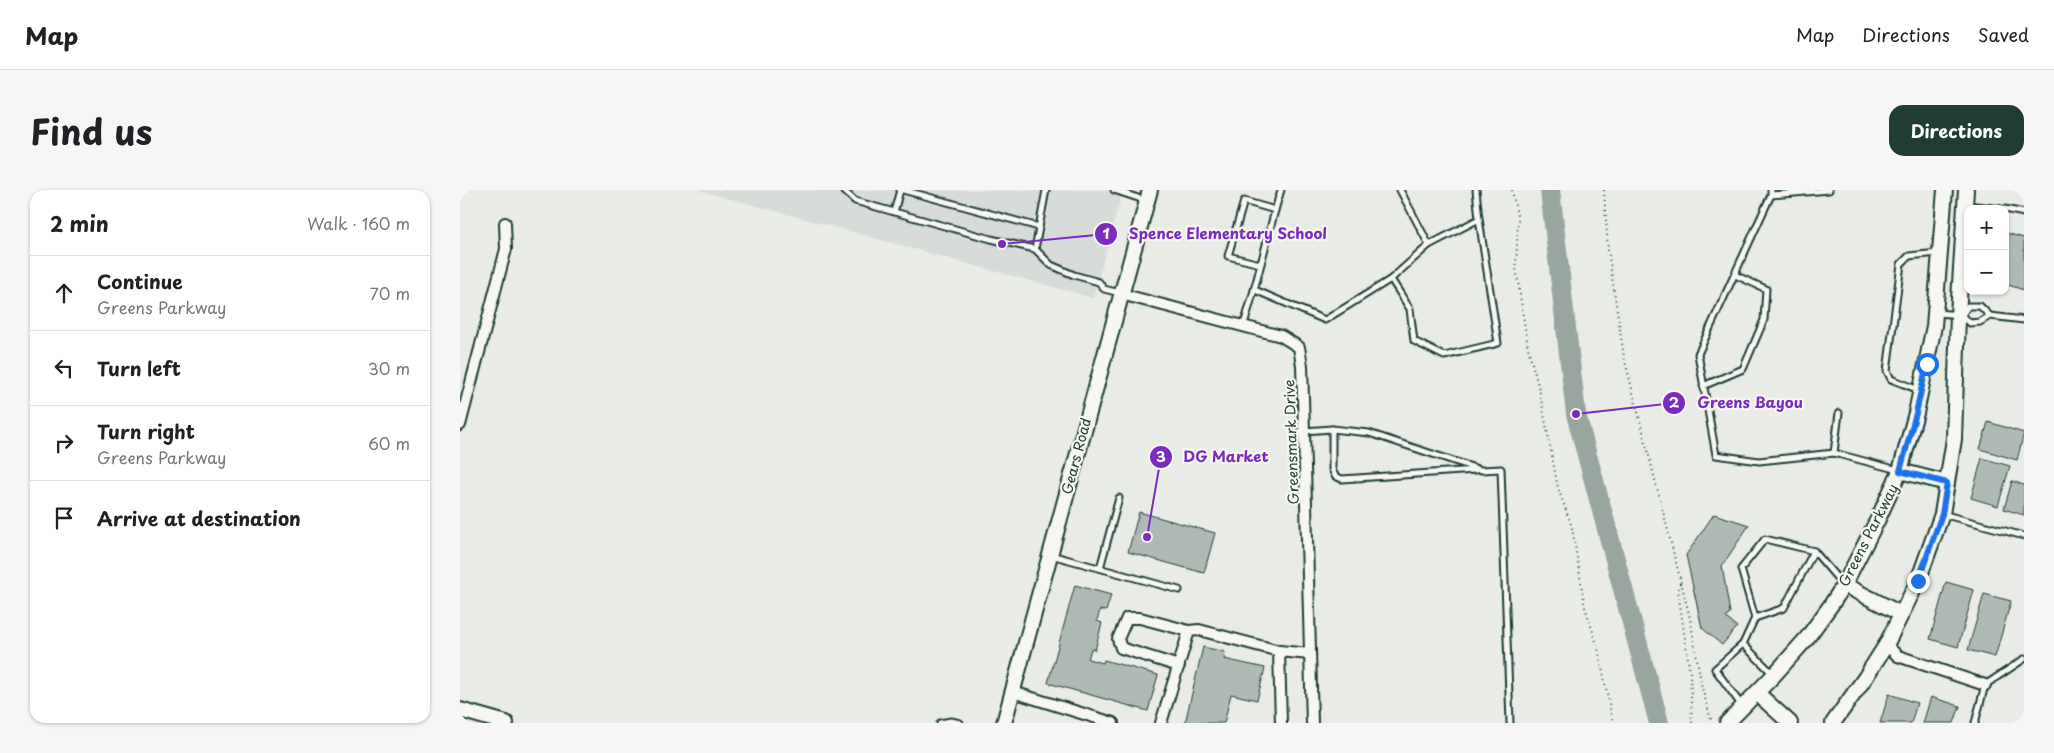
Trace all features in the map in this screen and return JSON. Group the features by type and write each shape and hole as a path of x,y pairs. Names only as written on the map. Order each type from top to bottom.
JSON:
{"street":[{"name":"Greens Parkway","path":"1726,723 1743,708 1806,638 1844,585 1900,471 1921,390 1934,326 1945,190"},
{"path":"1965,205 1966,190"},
{"name":"Gears Road","path":"1004,723 1148,195"},
{"path":"460,425 506,249 505,223"},
{"path":"1832,723 1865,678 1886,644 1918,581 1942,514 1954,438 1964,227"},
{"name":"Greensmark Drive","path":"1121,294 1281,336 1299,347 1302,366 1312,723"},
{"path":"1900,471 1947,483"},
{"path":"1844,585 1901,614"},
{"path":"1179,666 1121,648 1118,639 1127,618 1140,618 1189,631 1199,630 1279,651 1310,654"},
{"path":"1161,723 1189,631"},
{"path":"1886,644 1898,656 1985,685"},
{"path":"1279,651 1281,723"},
{"path":"1013,692 1113,723"},
{"path":"1757,693 1790,723"},
{"path":"460,710 506,723"}],"lane":[{"path":"842,190 855,201 991,239 1035,249 1051,266 1099,282 1104,289 1121,294"},
{"path":"894,212 901,190 1039,228"},
{"path":"1035,249 1046,190"},
{"path":"1114,190 1148,195"},
{"path":"1243,327 1255,290 1260,264 1281,190"},
{"path":"1400,190 1429,245"},
{"path":"1391,279 1410,309 1414,341 1444,356 1498,343 1476,190"},
{"path":"1829,190 1771,193 1698,354 1716,455 1759,461 1834,453 1900,471"},
{"path":"1260,264 1228,256 1244,201 1275,210"},
{"path":"2009,210 2024,214"},
{"path":"1255,290 1325,320 1391,279 1429,245 1479,219"},
{"path":"1921,390 1891,379 1887,371 1901,264 1910,256 1941,253"},
{"path":"1703,386 1743,369 1764,320 1766,289 1735,275"},
{"path":"1960,315 1968,306 1980,306 1990,316"},
{"path":"1935,313 1960,315 1970,323 1980,322 1990,316 2024,320"},
{"path":"1834,453 1839,413"},
{"path":"1304,432 1332,429 1369,433 1481,470"},
{"path":"1332,429 1332,468 1335,476 1342,478 1501,470 1510,723"},
{"path":"1100,568 1118,498"},
{"path":"1942,514 2024,536"},
{"path":"1743,708 1715,669 1743,644 1755,618 1741,569 1765,538 1814,552 1844,585"},
{"path":"1755,618 1784,608 1814,552"},
{"path":"1050,554 1178,590"},
{"path":"1743,644 1774,675"},
{"path":"1975,723 1985,685 2024,659"},
{"path":"940,723 951,721 960,723"}],"path":[{"path":"1512,190 1518,220 1516,268 1528,348 1540,393 1556,480 1572,527 1585,607 1598,648 1613,723"},
{"path":"1604,190 1608,250 1624,357 1690,618 1702,688 1712,723"},
{"path":"1681,581 1678,592 1690,673 1692,723"}],"shaded area":[{"path":"698,190 1123,190 1093,298"}],"building":[{"path":"2009,234 2024,238 2024,290 2009,285"},
{"path":"1988,422 2024,433 2017,460 1980,449"},
{"path":"1982,458 2010,466 1998,506 1971,498"},
{"path":"2012,481 2024,485 2024,515 2004,509"},
{"path":"1139,512 1215,533 1204,573 1128,552"},
{"path":"1714,514 1749,525 1722,566 1730,613 1726,618 1737,627 1722,645 1702,628 1686,555"},
{"path":"1946,582 1974,590 1958,647 1930,639"},
{"path":"1075,585 1111,595 1106,611 1100,610 1097,621 1102,623 1095,650 1091,649 1088,659 1103,663 1104,660 1158,675 1148,711 1048,683"},
{"path":"1984,594 2011,601 1995,657 1968,650"},
{"path":"1203,647 1225,652 1224,659 1265,668 1257,700 1231,694 1224,723 1185,723"},
{"path":"1889,694 1917,703 1911,723 1880,723"},
{"path":"1931,697 1960,706 1954,723 1923,723"}],"waterway":[{"path":"1550,190 1576,414 1659,723"}],"place":[{"name":"Spence Elementary School","path":"1002,244"},
{"name":"Greens Bayou","path":"1576,414"},
{"name":"DG Market","path":"1147,537"}],"route":[{"path":"1918,581 1942,514 1947,483 1900,471 1927,364"}]}
